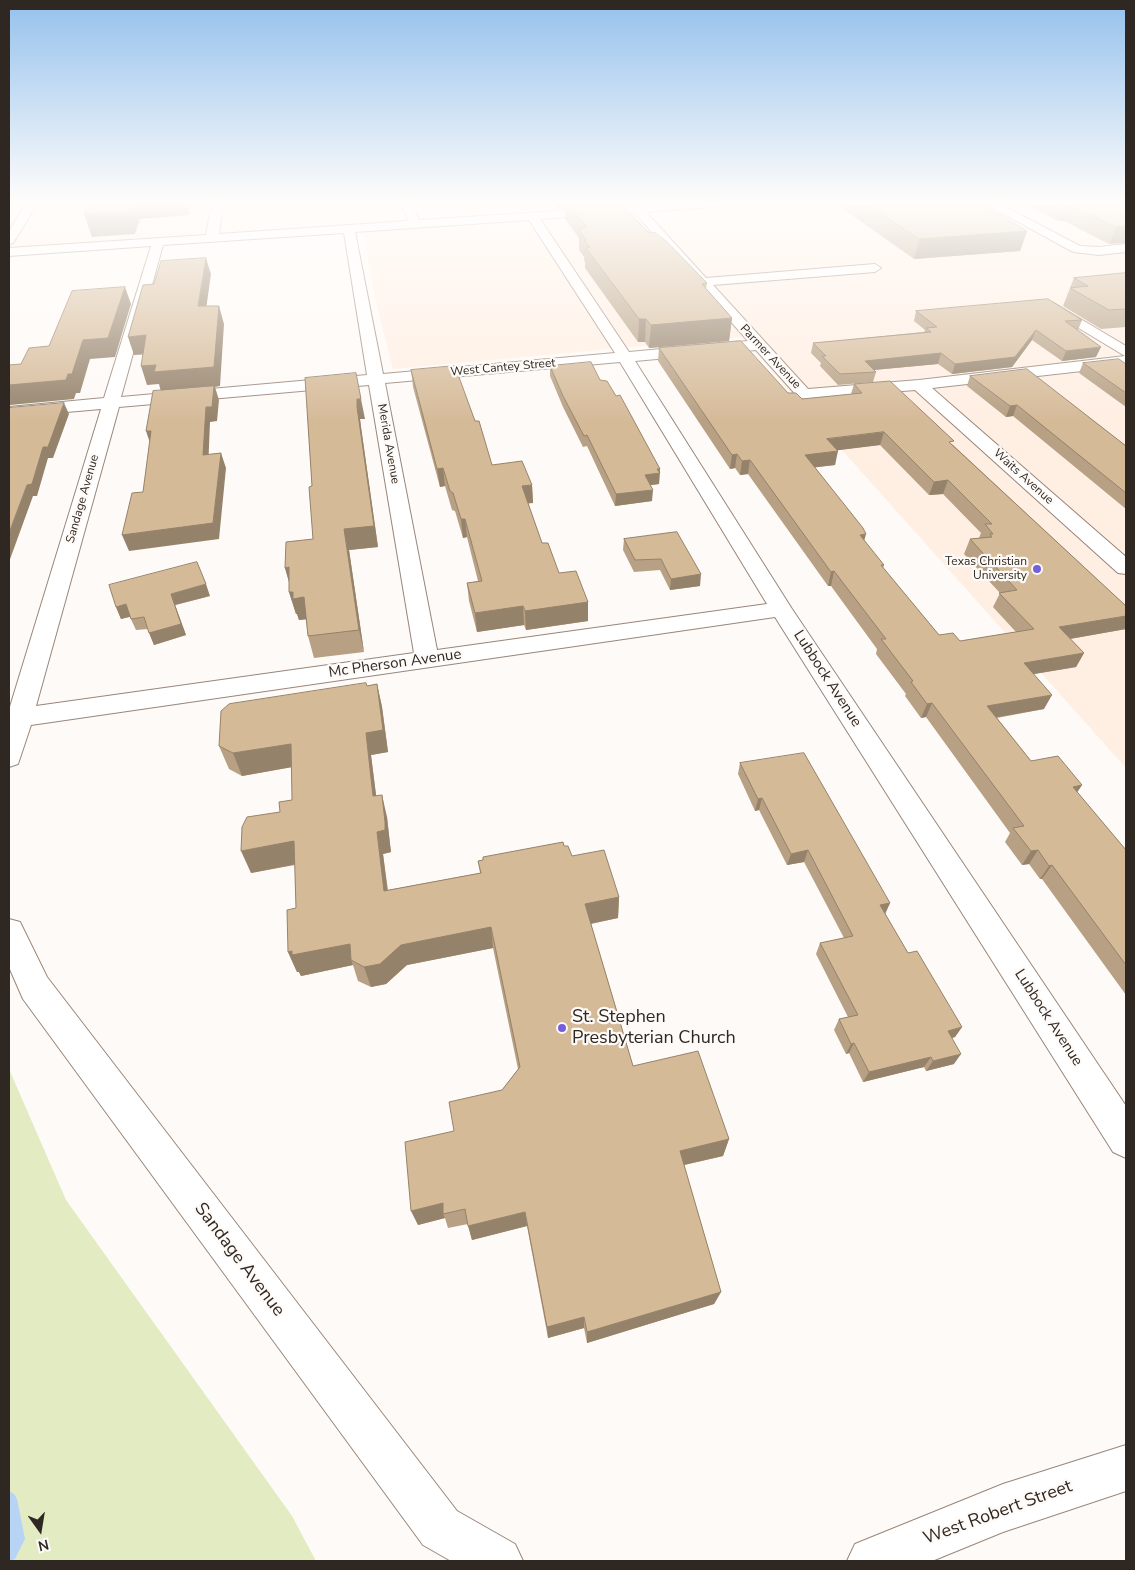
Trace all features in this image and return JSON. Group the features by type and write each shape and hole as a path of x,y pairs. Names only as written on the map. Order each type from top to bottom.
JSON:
{"street":[{"name":"Sandage Avenue","path":"9,757 14,719 112,403 148,276"},
{"name":"Merida Avenue","path":"358,276 427,660"},
{"name":"Lubbock Avenue","path":"572,276 625,357 781,609 1126,1139"},
{"name":"Parmer Avenue","path":"697,276 804,394 919,385"},
{"path":"702,282 773,276"},
{"path":"1052,306 1126,352"},
{"name":"West Cantey Street","path":"9,412 758,344"},
{"path":"919,385 1126,362"},
{"name":"Waits Avenue","path":"919,385 1126,568"},
{"name":"Mc Pherson Avenue","path":"14,719 781,609"},
{"name":"Sandage Avenue","path":"9,932 35,988 440,1528 498,1561"},
{"name":"West Robert Street","path":"872,1561 1003,1508 1126,1468"}],"shaded area":[{"name":"Texas Christian University","path":"371,276 1126,276 1126,768 741,337 393,369"}],"green space":[{"path":"9,1069 66,1200 292,1516 316,1561 9,1561"}],"building":[{"path":"156,276 203,276 198,306 219,306 214,367 154,372 156,365 141,366 146,335 128,337 143,285 154,284"},
{"path":"607,276 700,276 707,283 702,284 732,318 651,325 646,319 639,319"},
{"path":"1126,276 1126,309 1109,310 1070,288 1088,286 1074,278"},
{"path":"125,287 108,338 83,340 72,374 68,374 66,380 9,385 9,365 21,364 29,348 49,346 72,291"},
{"path":"1048,299 1082,320 1065,321 1101,347 1066,351 1036,330 1015,357 955,364 941,353 865,361 876,372 840,374 822,356 826,356 813,343 931,332 926,328 937,327 916,311"},
{"path":"741,341 788,393 796,393 802,399 862,393 854,384 890,381 954,441 949,442 1126,606 1126,616 1059,627 1084,653 1024,663 1052,695 987,706 1031,761 1058,756 1082,785 1073,787 1126,850 1126,965 1052,865 1049,866 1038,850 1031,851 1013,828 1024,826 932,703 927,704 911,682 913,681 881,639 886,639 834,571 831,572 750,460 742,461 737,454 732,455 659,348","holes":["884,432 934,482 948,480 992,524 985,524 993,534 990,534 992,537 970,539 1017,590 999,593 1034,629 960,641 953,633 939,635 881,565 884,565 860,535 866,534 863,528 805,455 838,451 827,439"]},
{"path":"1119,359 1126,364 1126,393 1083,363"},
{"path":"591,362 600,380 607,381 616,396 620,395 660,469 657,469 660,473 645,475 653,490 616,494 587,435 584,436 563,396 550,366"},
{"path":"455,366 475,421 479,421 492,465 522,461 532,485 522,486 542,543 548,543 559,573 576,571 588,602 525,611 523,606 475,613 467,583 482,581 465,519 461,519 443,468 437,469 411,370"},
{"path":"1027,369 1126,446 1126,493 1017,405 1010,406 970,376"},
{"path":"356,373 361,399 357,399 357,407 374,526 344,529 359,630 308,636 304,597 293,599 293,592 289,592 289,567 285,568 286,542 313,539 309,487 312,486 305,378"},
{"path":"214,386 212,407 206,407 203,455 221,453 213,523 122,535 132,493 143,492 151,431 146,431 153,391"},
{"path":"64,403 48,447 43,447 32,484 27,485 9,533 9,408"},
{"path":"677,532 701,574 671,579 661,559 635,560 624,539"},
{"path":"197,562 206,584 171,594 181,624 149,633 144,617 131,619 126,604 116,607 109,585"},
{"name":"St. Stephen Presbyterian Church","path":"366,683 367,686 377,684 383,730 366,733 373,796 382,795 385,830 377,832 384,891 481,873 478,861 483,860 483,857 563,842 564,846 568,846 572,856 604,850 619,897 585,904 633,1066 698,1051 729,1139 680,1151 721,1292 587,1332 584,1317 547,1327 525,1212 468,1226 465,1209 443,1214 443,1203 411,1211 405,1142 454,1131 449,1102 502,1090 520,1067 491,927 401,945 380,964 364,967 351,960 350,944 292,955 292,951 288,952 287,910 296,908 294,841 241,851 242,827 247,817 280,812 279,802 292,800 291,744 233,753 219,746 221,711 229,704"},
{"path":"804,753 890,903 880,905 908,953 917,951 962,1027 948,1031 961,1054 933,1061 931,1057 869,1072 854,1043 851,1044 839,1019 858,1015 820,943 853,936 808,850 791,854 762,798 758,799 740,763"}],"waterway":[{"path":"9,1499 17,1539 9,1553"}],"place":[{"name":"Texas Christian University","path":"1037,569"},
{"name":"St. Stephen Presbyterian Church","path":"562,1028"}]}
